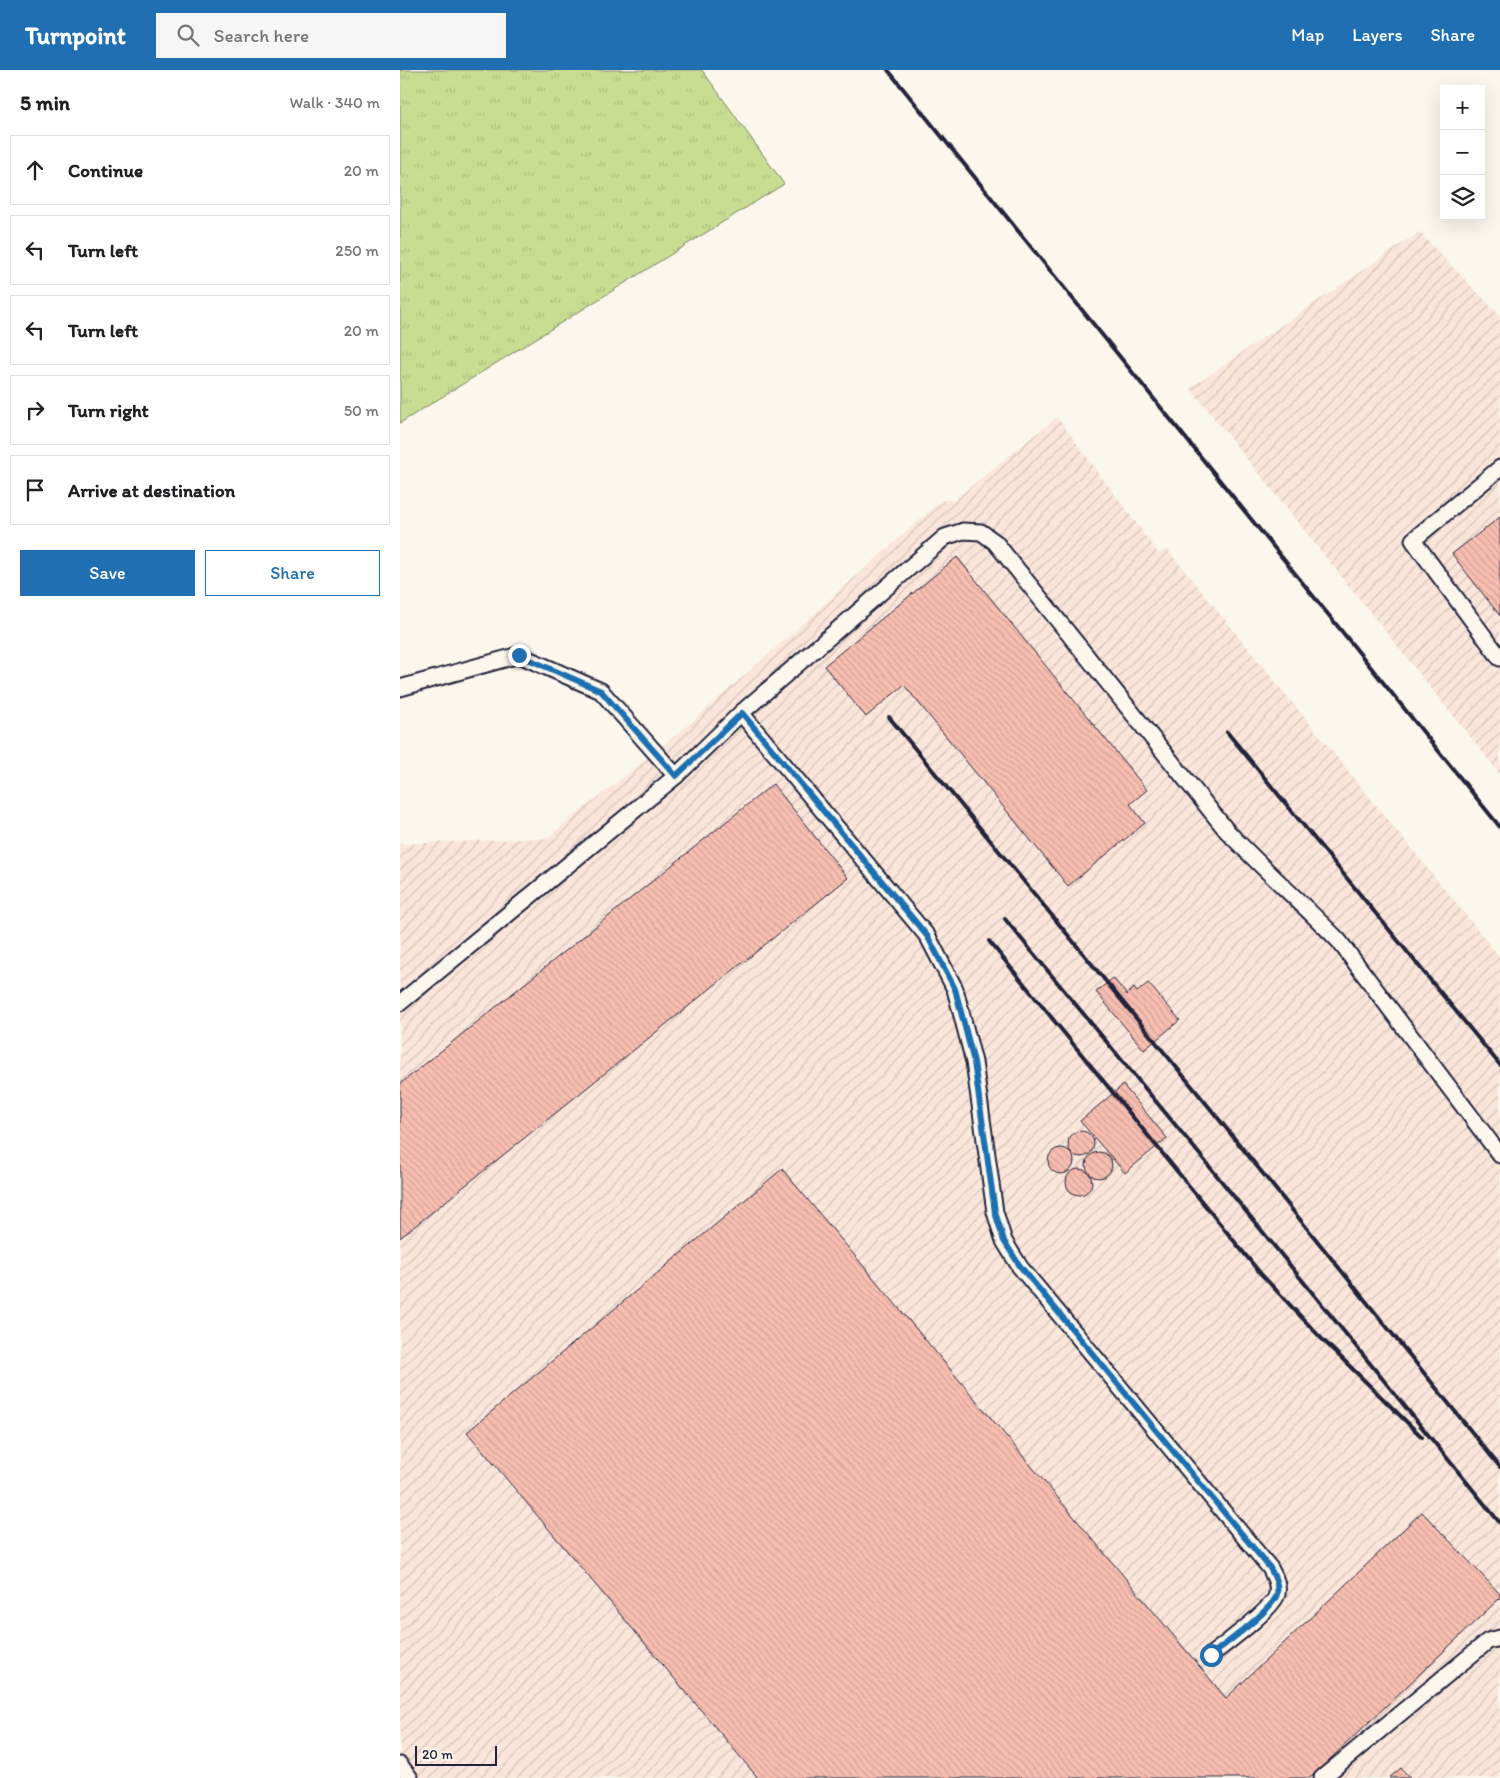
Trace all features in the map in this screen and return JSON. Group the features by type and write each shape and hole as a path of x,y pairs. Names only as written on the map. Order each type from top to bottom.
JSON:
{"lane":[{"path":"1500,468 1413,540 1500,658"},
{"path":"400,1003 676,776 742,713 945,537 963,531 981,532 995,542 1227,831 1339,940 1500,1155"},
{"path":"400,688 519,655 601,691 676,776"},
{"path":"742,713 928,937 955,989 974,1062 995,1212 1004,1241 1020,1266 1274,1574 1277,1581 1277,1595 1267,1609 1211,1655"},
{"path":"1322,1778 1488,1641 1500,1638"},
{"path":"400,1765 410,1778"}],"shaded area":[{"path":"1419,232 1500,316 1500,774 1190,388"},
{"path":"1057,417 1159,554 1167,549 1500,957 1500,1778 400,1778 400,844 547,838 691,723 942,500 953,501"}],"green space":[{"path":"400,70 702,70 784,184 400,423"}],"building":[{"path":"1500,517 1500,616 1452,554"},
{"path":"957,557 1147,790 1130,804 1145,823 1068,886 904,685 866,717 824,666"},
{"path":"773,784 848,878 400,1238 400,1084"},
{"path":"1113,978 1127,995 1134,988 1137,992 1148,983 1180,1020 1144,1050 1096,992"},
{"path":"1123,1085 1167,1138 1125,1173 1080,1121"},
{"path":"1081,1131 1090,1135 1094,1144 1090,1153 1081,1157 1072,1153 1068,1144 1072,1135"},
{"path":"1061,1148 1070,1152 1074,1161 1070,1170 1061,1174 1052,1170 1048,1161 1052,1152"},
{"path":"1099,1152 1108,1156 1112,1165 1108,1174 1099,1178 1090,1174 1086,1165 1090,1156"},
{"path":"782,1169 1226,1698 1422,1512 1500,1594 1500,1598 1310,1778 758,1778 467,1432"},
{"path":"1079,1169 1088,1173 1092,1182 1088,1191 1079,1195 1070,1191 1066,1182 1070,1173"},
{"path":"1401,1768 1410,1778 1389,1778"}],"railway":[{"path":"888,70 1500,827"},
{"path":"889,717 1209,1107 1500,1467"},
{"path":"1227,732 1500,1065"},
{"path":"1005,919 1500,1523"},
{"path":"989,941 1261,1274 1320,1337 1422,1437"}],"route":[{"path":"519,655 601,691 676,776 742,713 928,937 955,989 974,1062 995,1212 1004,1241 1020,1266 1270,1568 1277,1581 1277,1595 1267,1609 1211,1655"}]}
